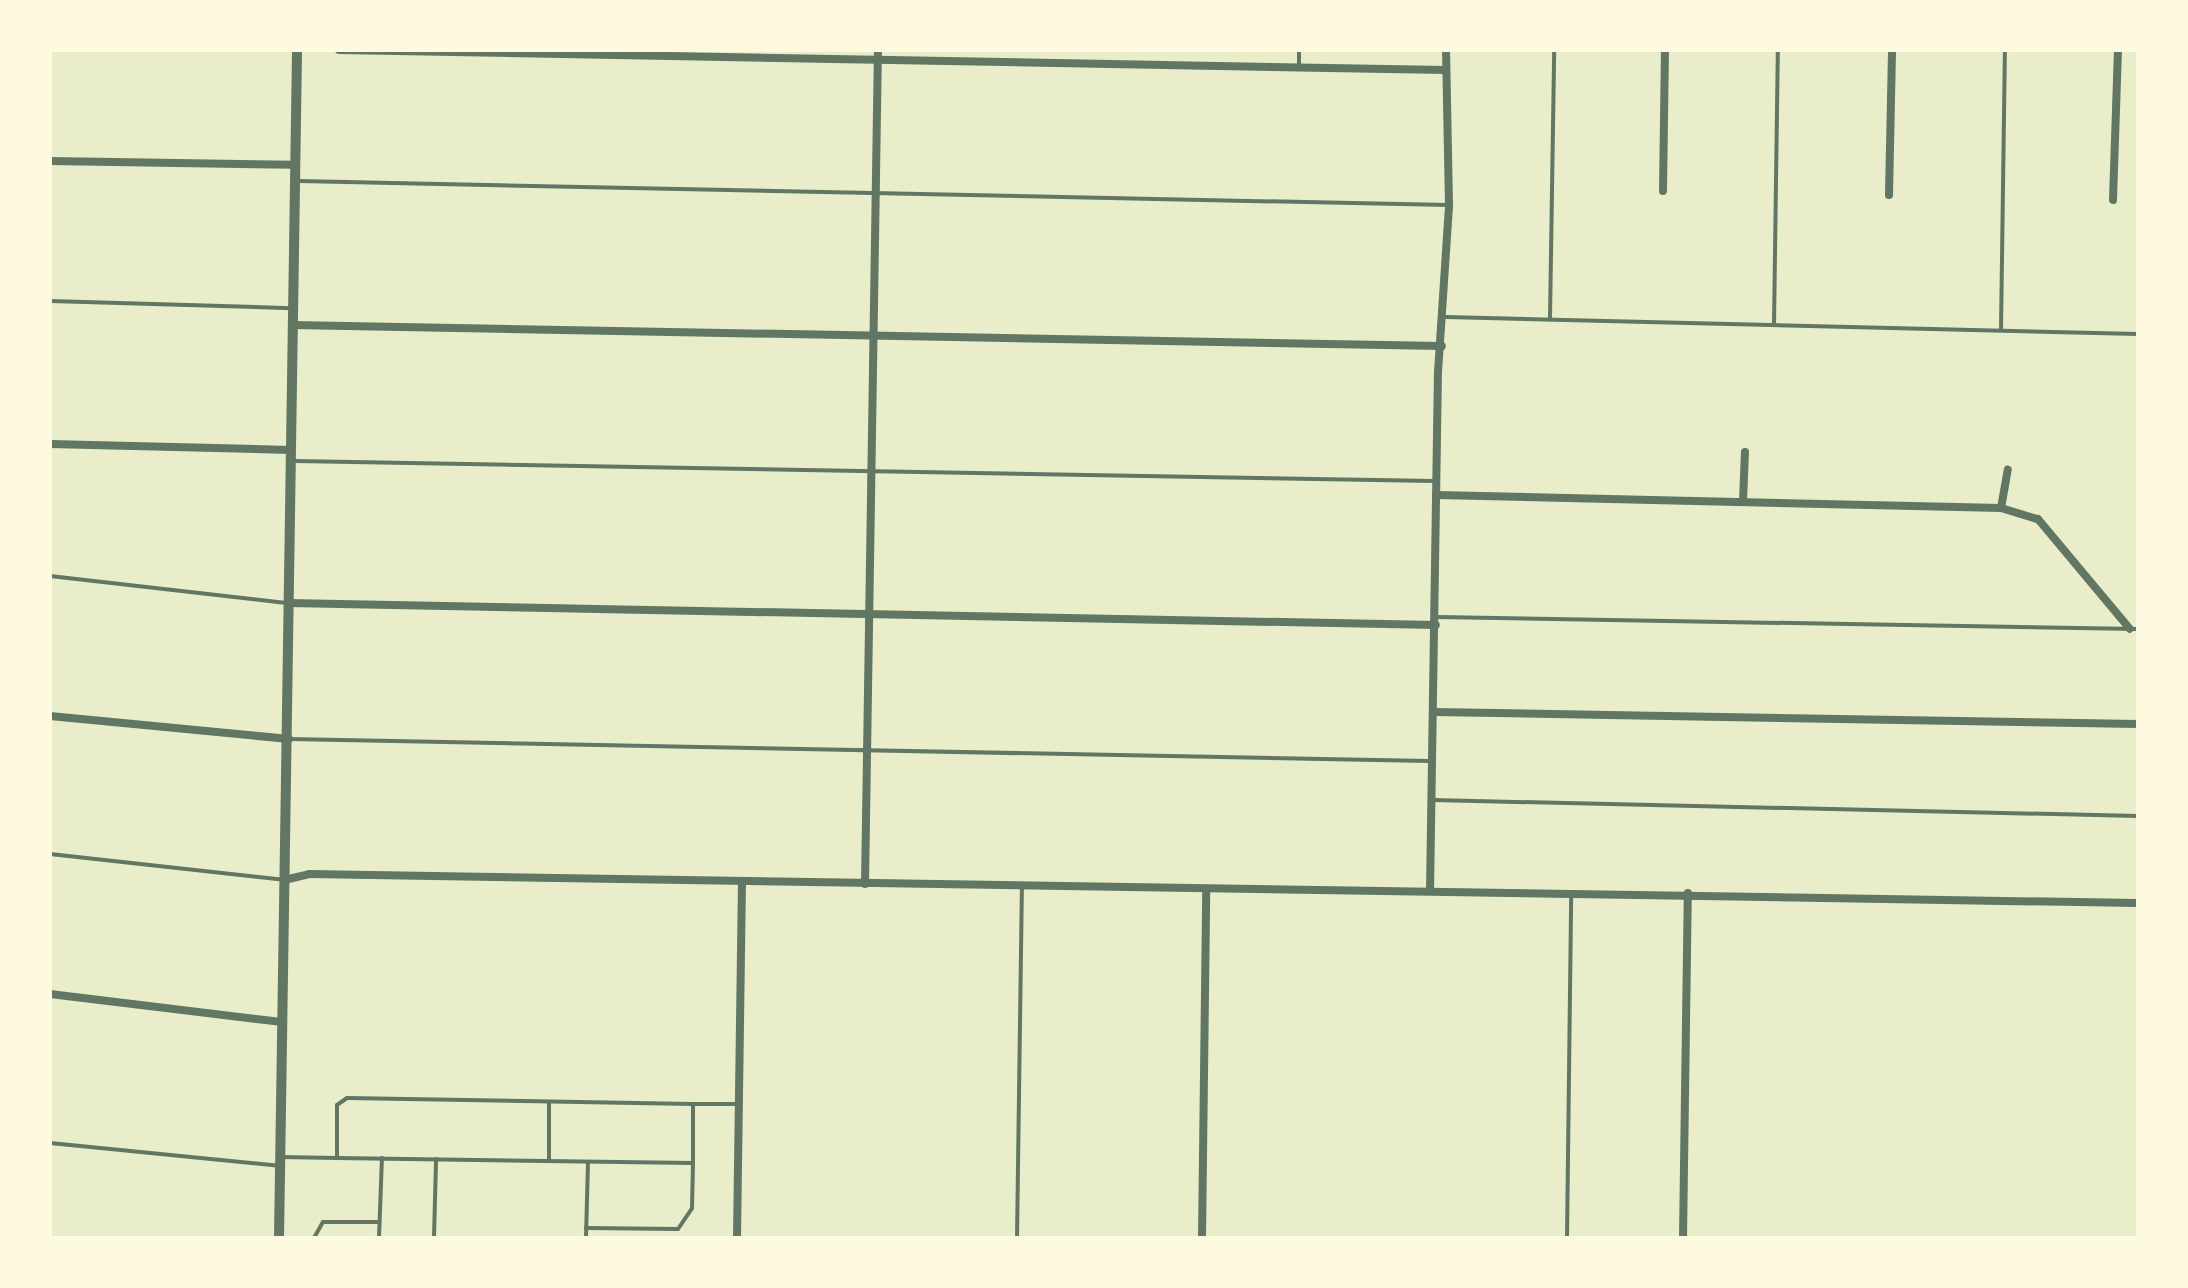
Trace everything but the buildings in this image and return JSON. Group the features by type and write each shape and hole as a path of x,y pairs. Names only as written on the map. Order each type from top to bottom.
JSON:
{"street":[{"path":"279,1238 297,50"},
{"path":"339,50 878,55 1020,62 1446,70"},
{"path":"1163,50 1163,63"},
{"path":"1430,892 1436,481 1450,204 1446,50"},
{"path":"1663,191 1665,50"},
{"path":"1888,194 1892,50"},
{"path":"2114,200 2118,50"},
{"path":"865,884 878,55"},
{"path":"50,161 294,166"},
{"path":"292,325 1442,346"},
{"path":"50,444 290,456"},
{"path":"1743,501 1745,452"},
{"path":"2000,508 2008,470"},
{"path":"1436,495 2000,508 2038,519 2134,629"},
{"path":"288,603 1436,621"},
{"path":"1434,712 2138,724"},
{"path":"50,716 289,739"},
{"path":"284,880 308,874 2138,903"},
{"path":"737,1238 742,882"},
{"path":"1202,1238 1206,889"},
{"path":"1683,1238 1688,894"},
{"path":"50,994 282,1022"}],"lane":[{"path":"1020,50 1020,62"},
{"path":"1299,50 1299,66"},
{"path":"1550,318 1554,50"},
{"path":"1774,325 1778,50"},
{"path":"2001,331 2005,50"},
{"path":"294,181 876,196 1450,204"},
{"path":"50,302 292,308"},
{"path":"1446,317 2138,334"},
{"path":"290,456 870,473 1436,481"},
{"path":"50,576 288,603"},
{"path":"1436,621 2134,629"},
{"path":"289,739 1433,761"},
{"path":"1432,800 2138,816"},
{"path":"50,854 284,880"},
{"path":"2138,856 2138,903"},
{"path":"1018,1238 1022,886"},
{"path":"1566,1238 1571,892"},
{"path":"337,1158 340,1100 739,1104"},
{"path":"548,1161 549,1102"},
{"path":"586,1228 678,1229 692,1208 693,1104"},
{"path":"50,1142 280,1161 382,1158 693,1163"},
{"path":"379,1238 382,1158"},
{"path":"434,1238 436,1159"},
{"path":"586,1238 588,1162"},
{"path":"314,1238 323,1222 380,1222"}]}
